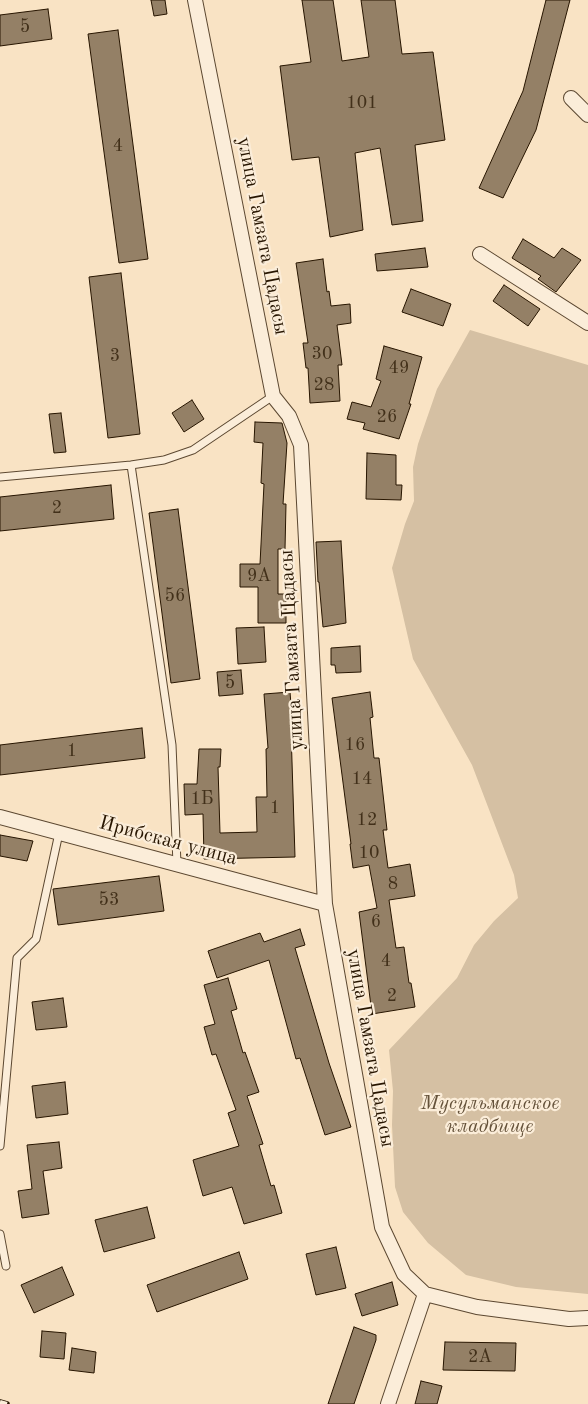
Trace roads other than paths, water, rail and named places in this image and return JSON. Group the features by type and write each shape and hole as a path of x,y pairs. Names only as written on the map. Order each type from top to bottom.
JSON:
{"street":[{"name":"улица Гамзата Цадасы","path":"195,0 273,396 289,416 301,445 325,904 382,1227 404,1274 426,1294"},
{"path":"571,98 588,115"},
{"path":"480,254 588,323"},
{"name":"Ирибская улица","path":"0,817 325,904"},
{"path":"388,1404 426,1294 477,1307 569,1319 588,1318"}],"lane":[{"path":"0,477 132,465 164,460 193,450 273,396"},
{"path":"132,465 172,745 177,864"},
{"path":"0,1146 17,958 36,939 60,833"},
{"path":"0,1234 6,1266"}],"railway":[{"path":"0,1402 7,1404"}],"park label":[{"name":"Мусульманское кладбище","path":"490,1116"}]}
